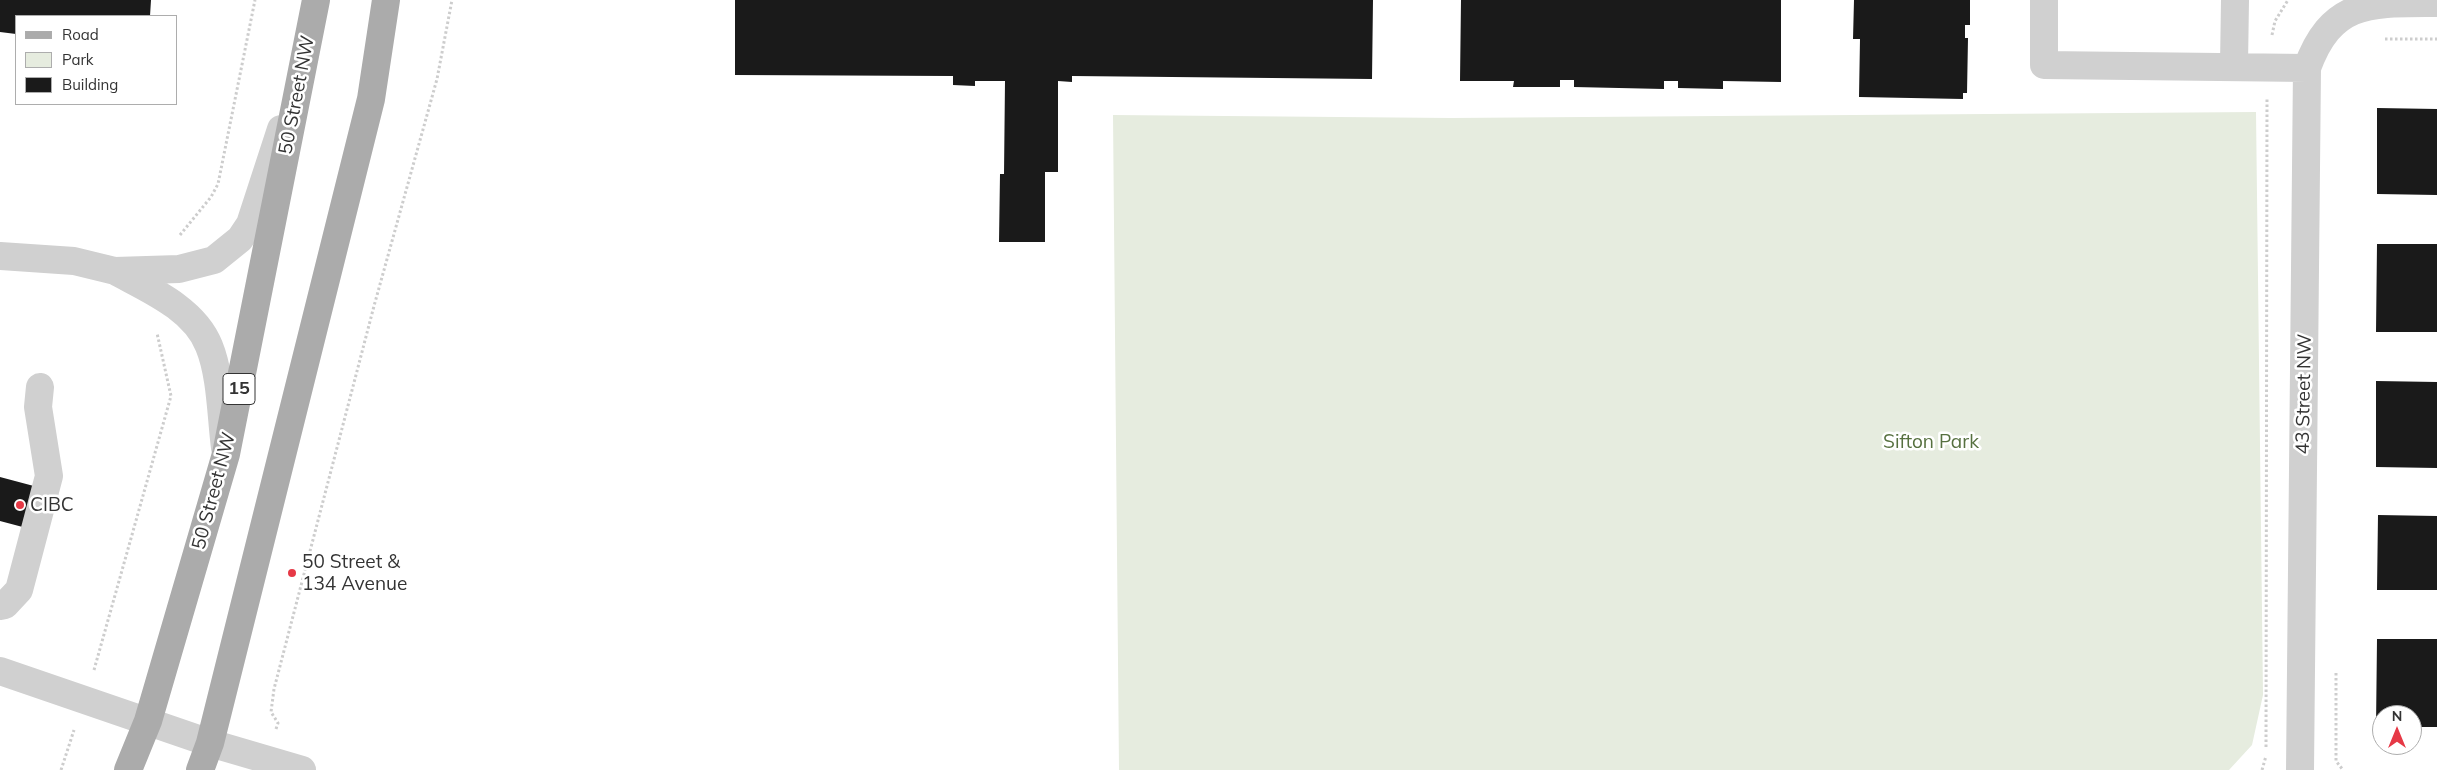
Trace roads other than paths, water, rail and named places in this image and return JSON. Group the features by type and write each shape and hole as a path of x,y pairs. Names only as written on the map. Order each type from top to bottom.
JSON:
{"main road":[{"name":"50 Street NW","path":"128,770 148,721 226,454 316,0"},
{"path":"200,770 210,744 371,99 386,0"}],"street":[{"path":"2044,0 2044,65 2234,65 2307,68"},
{"path":"2234,65 2235,0"},
{"name":"43 Street NW","path":"2300,770 2307,68 2316,43 2329,24 2340,13 2378,3 2437,3"},
{"path":"115,271 195,266 214,260 240,239 250,224 305,56"},
{"path":"0,256 74,261 115,271 164,298 200,330 209,345 216,378 226,454"},
{"path":"0,606 4,605 19,590 49,476 38,407 40,387"},
{"path":"0,671 210,744 302,770"}],"place":[{"name":"CIBC","path":"20,505"},
{"name":"50 Street & 134 Avenue","path":"292,573"}],"park label":[{"name":"Sifton Park","path":"1931,442"}]}
